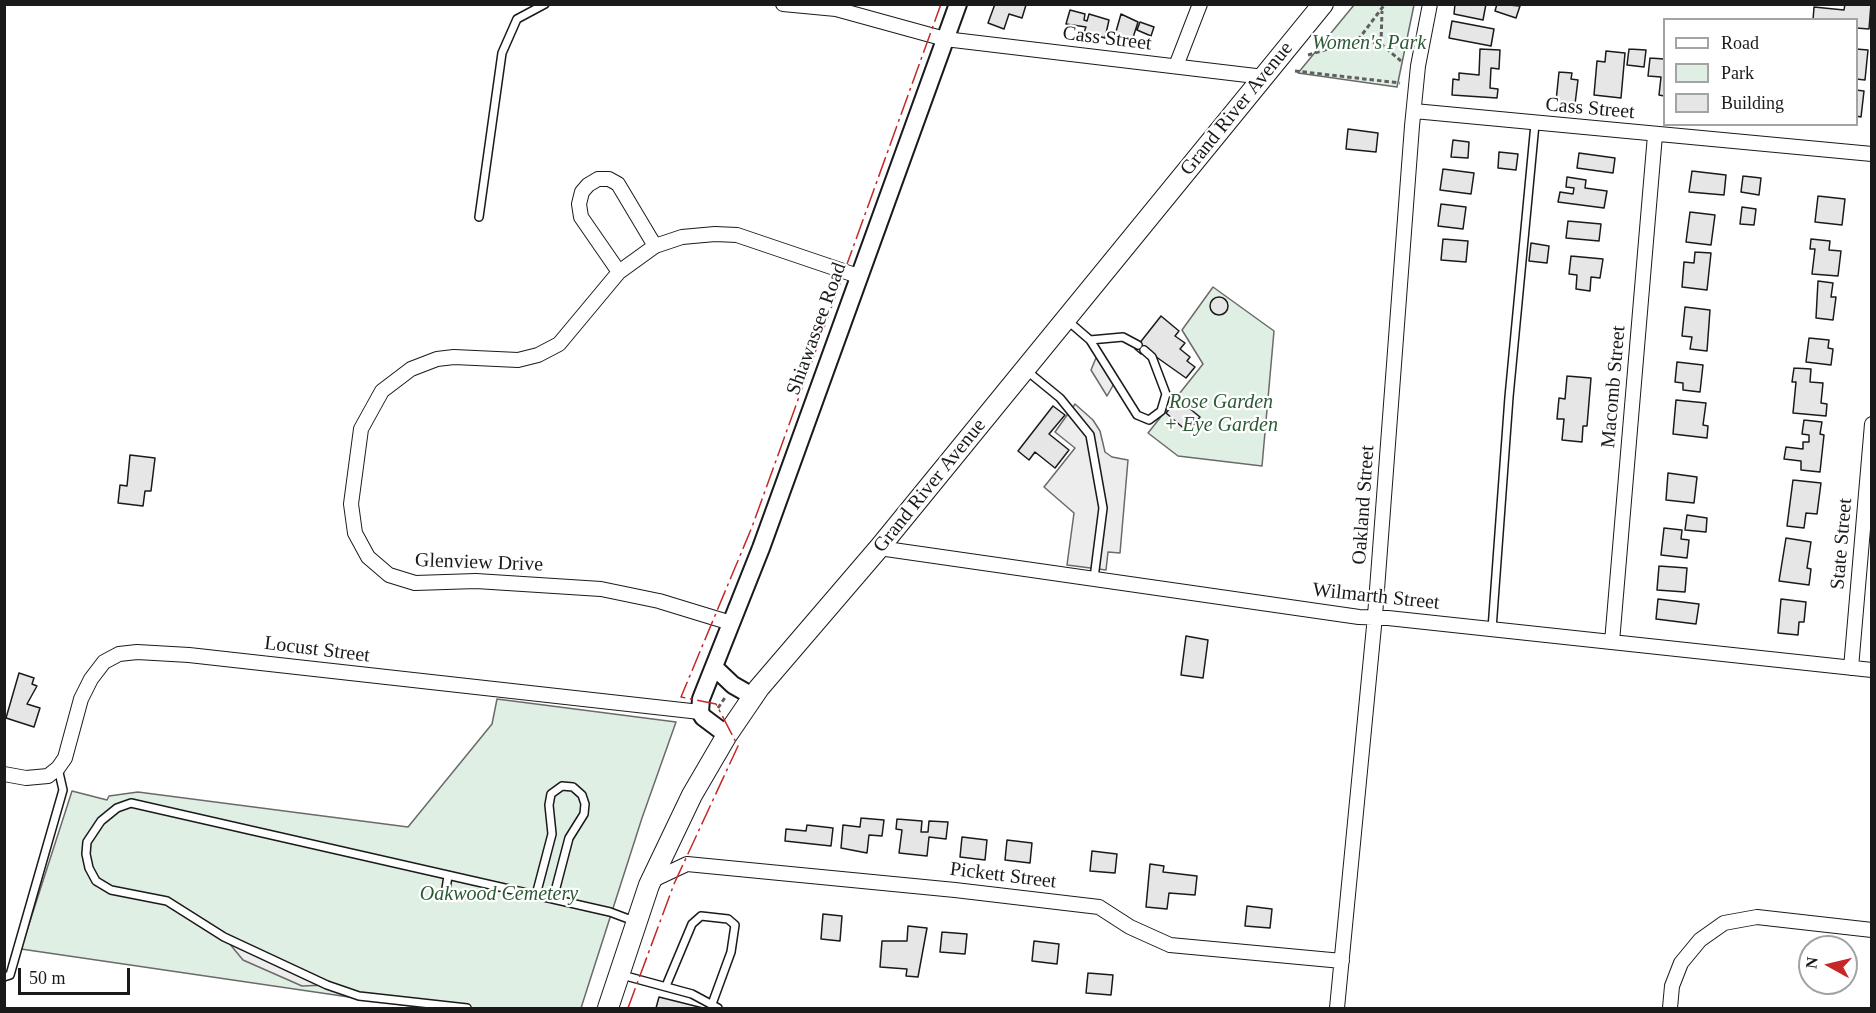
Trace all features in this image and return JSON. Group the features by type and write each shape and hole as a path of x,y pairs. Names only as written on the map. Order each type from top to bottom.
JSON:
{"main road":[{"name":"Grand River Avenue","path":"608,1008 635,921 692,795 727,735 754,697 879,548 1323,4"}],"street":[{"name":"Cass Street","path":"783,4 836,9 870,16 945,39 1264,77"},
{"name":"Shiawassee Road","path":"708,712 701,699 761,548 958,4"},
{"path":"1176,66 1200,4"},
{"name":"Oakland Street","path":"1337,1008 1375,616 1418,66 1430,4"},
{"name":"Cass Street","path":"1414,111 1535,124 1872,153"},
{"name":"Macomb Street","path":"1612,642 1655,135"},
{"path":"619,272 581,217 579,204 582,192 588,185 598,178 609,179 618,184 656,246"},
{"name":"Glenview Drive","path":"731,623 659,601 601,589 476,581 415,583 389,576 368,557 355,533 351,504 360,429 382,390 411,369 437,359 474,357 518,360 538,355 559,344 571,332 595,297 619,272 656,246 682,237 737,235 858,276"},
{"name":"State Street","path":"1851,668 1872,424"},
{"name":"Wilmarth Street","path":"879,548 1359,617 1375,616 1872,670"},
{"name":"Locust Street","path":"58,768 65,758 81,699 91,679 104,662 119,654 137,652 189,655 708,712"},
{"path":"714,667 733,685 754,697"},
{"path":"708,712 708,722 727,735"},
{"path":"4,774 26,778 48,776 58,768"},
{"name":"Pickett Street","path":"653,880 687,864 963,891 1099,907 1130,927 1170,945 1342,961"},
{"path":"1670,1008 1672,986 1681,963 1700,940 1724,923 1757,917 1872,930"}],"lane":[{"path":"480,217 501,53 517,19 545,4"},
{"path":"1492,629 1509,397 1535,124"},
{"path":"1066,320 1090,340 1137,415 1149,420 1161,411 1166,394 1152,357 1123,337 1090,340"},
{"path":"1025,369 1059,398 1090,435 1103,508 1094,578"},
{"path":"4,977 10,975 63,790 58,768"},
{"path":"536,895 552,834 549,805 551,794 562,786 573,788 582,795 585,804 584,814 569,838 553,899"},
{"path":"467,1008 359,996 327,985 224,937 168,901 111,890 96,881 88,868 87,842 101,821 117,808 131,803 610,912 635,921"},
{"path":"445,895 448,876"},
{"path":"618,975 666,986 715,1006 731,952 735,925 728,919 701,916 692,924 666,986"}],"path":[{"path":"1358,40 1382,11 1385,4"},
{"path":"1381,44 1382,11"},
{"path":"1308,55 1358,40 1381,44 1401,61"},
{"path":"1295,71 1400,83"},
{"path":"708,712 726,696"}],"green space":[{"name":"Women's Park","path":"1354,5 1414,5 1397,87 1298,73"},
{"name":"Rose Garden + Eye Garden","path":"1213,287 1274,331 1262,466 1178,456 1148,433 1203,364 1182,330"},
{"name":"Oakwood Cemetery","path":"497,699 676,722 642,818 581,1008 424,1008 21,949 72,791 107,800 109,796 138,792 408,827 492,724"}],"shaded area":[{"path":"1098,353 1115,382 1107,396 1091,370"},
{"path":"1075,404 1093,420 1100,431 1105,452 1112,457 1128,460 1120,553 1108,552 1106,570 1067,565 1074,513 1044,487 1075,448 1055,432"},
{"path":"224,937 327,985 302,986 243,960"}],"building":[{"path":"995,4 1026,5 1022,18 1009,14 1004,29 988,23"},
{"path":"1455,4 1486,4 1483,20 1454,14"},
{"path":"1497,4 1520,6 1516,18 1495,11"},
{"path":"1845,4 1871,4 1869,29 1858,28 1858,18 1813,18 1814,7 1844,10"},
{"path":"1070,10 1085,14 1084,20 1087,21 1089,14 1109,20 1105,38 1084,32 1086,27 1066,24"},
{"path":"1121,14 1138,22 1130,47 1113,42"},
{"path":"1452,21 1494,29 1491,46 1449,38"},
{"path":"1140,22 1154,27 1151,36 1137,30"},
{"path":"1480,49 1500,50 1499,69 1491,68 1490,88 1498,89 1497,98 1452,95 1453,79 1459,80 1459,73 1479,75"},
{"path":"1629,49 1646,50 1644,67 1627,65"},
{"path":"1858,49 1868,50 1865,80 1858,79"},
{"path":"1606,51 1625,53 1621,98 1594,95 1597,61 1605,62"},
{"path":"1650,58 1663,59 1663,96 1659,95 1661,77 1648,76"},
{"path":"1559,72 1572,73 1571,79 1578,80 1575,104 1556,101"},
{"path":"1858,90 1864,91 1861,117 1858,116"},
{"path":"1348,129 1378,133 1376,152 1346,149"},
{"path":"1453,140 1469,142 1468,158 1451,157"},
{"path":"1499,152 1518,154 1516,170 1498,168"},
{"path":"1579,153 1615,158 1613,173 1577,168"},
{"path":"1443,169 1474,173 1471,194 1440,190"},
{"path":"1692,171 1726,175 1724,195 1689,192"},
{"path":"1743,176 1761,178 1759,195 1741,192"},
{"path":"1567,177 1586,180 1585,188 1607,191 1604,208 1558,202 1560,192 1573,194 1574,188 1566,187"},
{"path":"1818,196 1845,199 1842,225 1815,222"},
{"path":"1441,204 1466,207 1463,229 1438,226"},
{"path":"1742,207 1756,209 1754,225 1740,224"},
{"path":"1690,212 1715,215 1711,245 1686,242"},
{"path":"1568,221 1601,224 1599,241 1566,238"},
{"path":"1443,239 1468,241 1466,262 1441,260"},
{"path":"1811,239 1830,241 1829,250 1841,251 1838,276 1812,274 1815,249 1810,249"},
{"path":"1531,243 1549,246 1547,263 1529,261"},
{"path":"1695,252 1711,253 1707,290 1682,287 1684,262 1694,263"},
{"path":"1571,256 1603,259 1600,278 1591,277 1590,291 1576,289 1577,275 1569,274"},
{"path":"1818,281 1833,283 1831,297 1836,297 1833,320 1816,318"},
{"path":"1219,297 1225,300 1228,306 1225,312 1219,315 1213,312 1210,306 1213,300"},
{"path":"1685,307 1710,310 1707,351 1690,349 1692,337 1682,336"},
{"path":"1161,316 1179,331 1175,336 1185,343 1180,349 1190,357 1187,361 1195,367 1186,378 1145,349 1141,354 1135,349"},
{"path":"1809,338 1829,340 1828,348 1833,349 1831,365 1806,362"},
{"path":"1677,362 1703,365 1700,392 1683,390 1683,383 1675,382"},
{"path":"1794,368 1811,369 1810,382 1823,383 1821,403 1827,404 1826,416 1793,413 1796,382 1792,382"},
{"path":"1567,376 1591,378 1587,426 1583,426 1582,442 1562,440 1564,419 1557,419 1559,398 1565,399"},
{"path":"1178,399 1200,417 1188,432 1166,413"},
{"path":"1676,400 1706,403 1703,425 1708,426 1707,438 1673,434"},
{"path":"1053,406 1065,415 1049,434 1069,450 1055,468 1035,452 1029,460 1018,451"},
{"path":"1804,420 1822,422 1820,434 1824,435 1820,472 1801,470 1801,461 1784,459 1786,447 1803,449 1803,442 1809,442 1809,435 1802,434"},
{"path":"130,455 155,458 151,491 145,491 143,506 118,503 120,485 127,486"},
{"path":"1668,473 1697,477 1694,503 1666,500"},
{"path":"1793,480 1821,483 1817,514 1806,513 1804,528 1787,526"},
{"path":"1687,515 1707,518 1706,532 1685,530"},
{"path":"1664,528 1682,530 1681,539 1689,540 1687,558 1661,555"},
{"path":"1786,538 1811,542 1807,568 1811,569 1809,585 1779,581"},
{"path":"1659,566 1687,568 1685,592 1657,590"},
{"path":"1658,599 1699,604 1696,624 1656,619"},
{"path":"1781,599 1806,602 1804,622 1799,622 1798,635 1778,633"},
{"path":"1186,636 1208,640 1203,678 1181,675"},
{"path":"19,673 34,678 32,684 37,686 27,704 40,708 34,727 6,718"},
{"path":"861,818 884,820 882,836 869,835 867,853 841,848 843,825 860,827"},
{"path":"897,819 922,821 921,832 928,832 929,821 948,822 946,839 929,837 927,856 899,853 902,830 896,829"},
{"path":"807,825 833,828 831,846 785,841 786,829 806,831"},
{"path":"962,837 987,840 985,860 960,857"},
{"path":"1007,840 1032,843 1030,863 1005,860"},
{"path":"1092,851 1117,854 1115,873 1090,871"},
{"path":"1150,864 1164,866 1163,872 1197,876 1195,895 1169,893 1167,909 1146,907"},
{"path":"1247,906 1272,909 1270,928 1245,926"},
{"path":"823,914 842,916 840,941 821,939"},
{"path":"908,926 927,928 918,977 906,976 907,969 880,967 882,941 907,941"},
{"path":"942,932 967,934 965,954 940,952"},
{"path":"1034,941 1059,944 1057,964 1032,961"},
{"path":"1088,973 1113,975 1111,995 1086,993"},
{"path":"659,997 703,1008 656,1008"}],"power":[{"path":"628,1008 674,884 738,746 716,704 681,697 752,527 941,4"}]}
